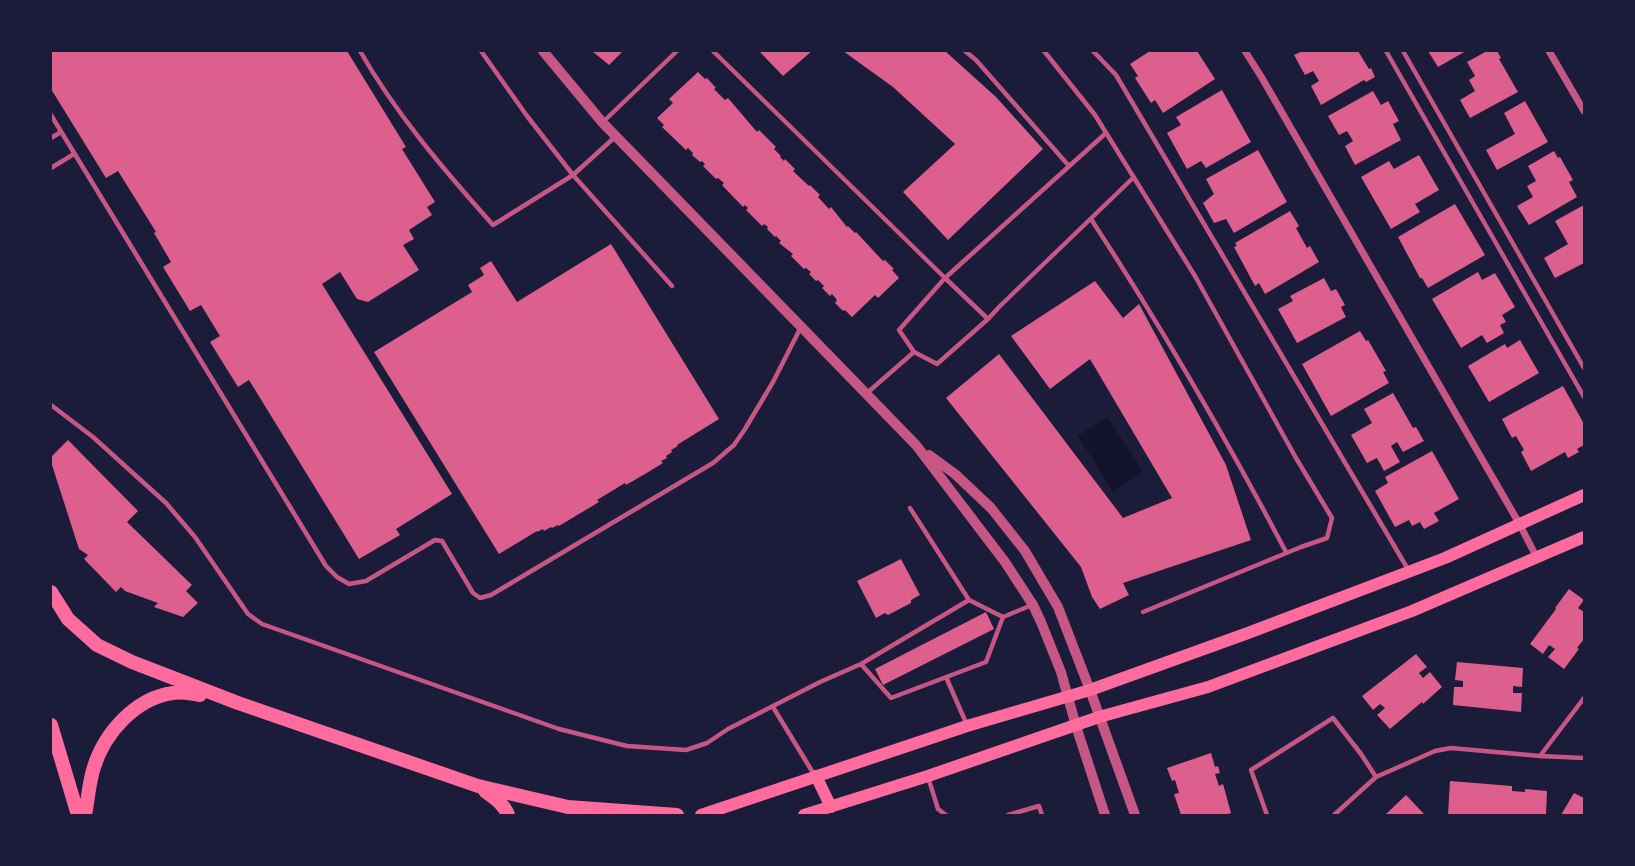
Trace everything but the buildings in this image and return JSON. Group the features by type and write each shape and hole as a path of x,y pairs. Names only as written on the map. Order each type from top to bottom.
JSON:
{"main road":[{"path":"701,815 967,726 1090,690 1248,634 1410,572 1584,495"},
{"path":"804,815 1099,717 1208,687 1412,611 1584,537"},
{"path":"51,592 68,619 97,645 132,662 238,703 478,786 568,807 677,815"},
{"path":"85,815 94,767 102,748 115,728 131,712 154,696 176,692 238,703"},
{"path":"51,724 78,815"},
{"path":"816,776 831,807"},
{"path":"478,786 498,800 508,815"}],"street":[{"path":"543,51 602,122 916,445 1005,562 1033,605 1061,672 1105,815"},
{"path":"1245,51 1537,558"},
{"path":"1549,51 1584,111"},
{"path":"916,445 955,474 990,508 1025,551 1058,607 1135,815"}],"lane":[{"path":"359,51 445,172 493,225 573,175 616,136"},
{"path":"481,51 573,175 673,286"},
{"path":"602,122 677,51"},
{"path":"713,51 988,320"},
{"path":"965,51 976,60 1069,166"},
{"path":"1044,51 1095,115 1195,275 1296,458 1332,517 1327,538 1286,552 1143,612"},
{"path":"1093,51 1116,75 1410,572"},
{"path":"1386,51 1584,397"},
{"path":"1403,51 1584,368"},
{"path":"51,115 327,566 337,577 349,584 366,581 435,540 442,541 473,593 481,597 491,595 713,463 734,445 773,382 802,327"},
{"path":"51,138 61,132"},
{"path":"1106,133 945,278 899,330 914,352 937,364 988,320 1134,177"},
{"path":"51,168 74,153"},
{"path":"1091,219 1137,288 1255,492 1286,552"},
{"path":"867,394 914,352"},
{"path":"51,405 93,438 166,503 195,537 248,614 262,624 559,729 627,747 686,750 707,743 728,729 861,664 969,600"},
{"path":"909,508 969,600 1003,617"},
{"path":"861,664 891,698 986,662 1003,617 1033,605"},
{"path":"946,677 967,726"},
{"path":"1540,757 1584,698"},
{"path":"774,706 816,776"},
{"path":"1267,815 1251,770 1333,718 1376,777"},
{"path":"1334,815 1376,777 1435,751 1451,748 1540,757 1584,758"},
{"path":"928,776 938,809 946,815"},
{"path":"1008,815 1039,806 1042,815"}],"shaded area":[{"path":"1107,417 1143,471 1113,491 1078,436"}]}
